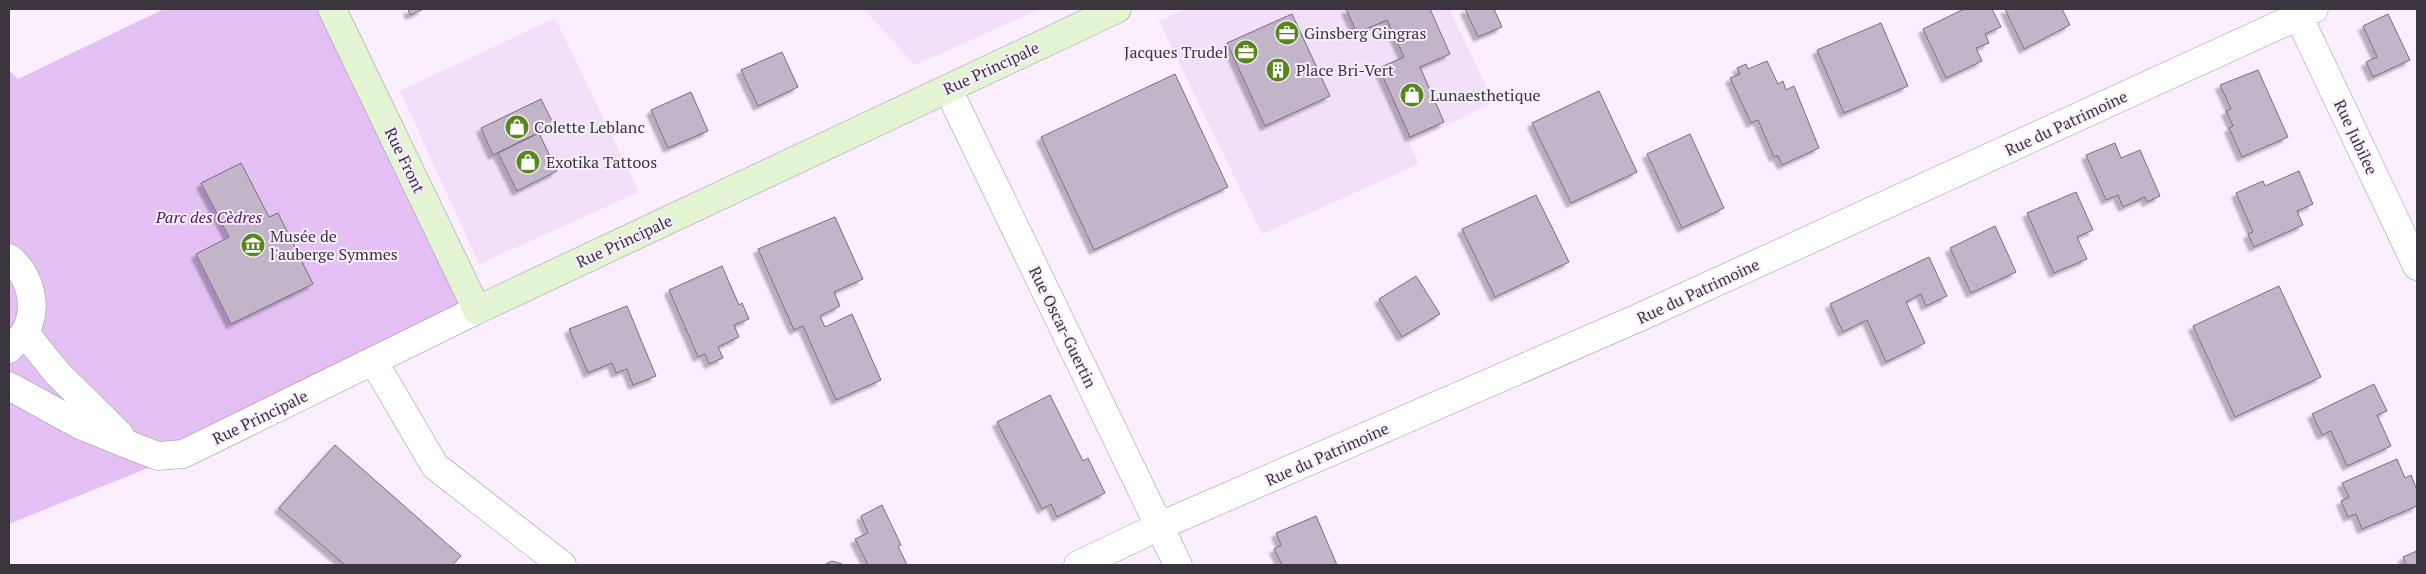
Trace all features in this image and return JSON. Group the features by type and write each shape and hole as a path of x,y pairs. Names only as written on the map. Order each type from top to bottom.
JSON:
{"street":[{"name":"Rue Front","path":"332,9 477,310"},
{"name":"Rue Principale","path":"9,386 80,425 158,456 183,454 477,310 1117,9"},
{"name":"Rue Jubilee","path":"2302,11 2417,266"},
{"name":"Rue du Patrimoine","path":"1078,565 1160,526 1638,318 2302,11"},
{"name":"Rue Oscar-Guertin","path":"948,89 1178,565"},
{"path":"9,258 26,278 31,296 31,315 17,341"},
{"name":"Rue Principale","path":"17,341 58,373 88,405 131,444"},
{"path":"374,362 435,466 562,565"}],"shaded area":[{"path":"864,9 1040,9 915,65"},
{"path":"1186,9 1449,9 1494,102 1409,144 1419,164 1262,234 1159,21"},
{"path":"555,18 639,192 479,264 400,91"}],"green space":[{"name":"Parc des Cèdres","path":"164,9 332,9 477,310 183,454 9,524 9,70 18,79"}],"building":[{"path":"408,9 424,9 410,15"},
{"name":"Lunaesthetique","path":"1346,9 1430,9 1450,54 1420,67 1444,122 1410,137 1379,68 1404,57 1387,20 1357,33"},
{"path":"1465,9 1494,9 1502,27 1478,37"},
{"path":"1964,9 1992,9 2001,27 1985,34 1989,43 1976,48 1982,61 1946,78 1923,29"},
{"path":"2005,9 2062,9 2070,25 2024,49"},
{"name":"Place Bri-Vert","path":"1292,14 1330,96 1265,126 1227,43"},
{"path":"2388,14 2410,60 2373,77 2366,62 2377,57 2363,26"},
{"path":"1881,23 1908,86 1844,113 1817,50"},
{"path":"782,52 798,87 758,106 741,70"},
{"path":"1767,61 1778,84 1783,81 1786,90 1794,86 1819,148 1782,165 1778,156 1774,157 1758,120 1751,123 1730,78 1740,74 1737,68 1746,64 1748,69"},
{"path":"2258,70 2288,137 2242,157 2229,128 2233,126 2226,111 2231,109 2220,85"},
{"path":"1175,74 1228,187 1094,250 1041,137"},
{"path":"1599,91 1637,172 1571,203 1532,123"},
{"path":"691,92 708,131 668,148 651,110"},
{"name":"Colette Leblanc","path":"541,99 554,125 493,155 481,128"},
{"name":"Exotika Tattoos","path":"539,133 557,171 517,191 498,153"},
{"path":"1690,134 1724,208 1682,228 1647,154"},
{"path":"2115,143 2121,158 2140,150 2160,196 2147,202 2145,197 2123,207 2118,195 2106,200 2086,155"},
{"name":"Musée de l'auberge Symmes","path":"241,163 269,217 278,213 313,284 231,324 196,254 229,237 201,183"},
{"path":"2299,171 2313,204 2297,211 2303,225 2254,247 2248,234 2253,232 2236,193 2263,181 2265,186"},
{"path":"2076,192 2093,230 2077,237 2087,259 2054,273 2027,213"},
{"path":"1536,195 1569,262 1495,297 1462,229"},
{"path":"835,217 863,279 834,292 840,306 820,316 825,327 852,314 881,380 836,400 803,326 794,330 758,249"},
{"path":"1995,226 2016,272 1971,293 1950,248"},
{"path":"1929,257 1947,296 1926,306 1921,294 1906,302 1925,343 1886,362 1867,320 1843,332 1830,304"},
{"path":"722,266 739,305 742,303 749,319 734,325 739,337 718,347 723,358 709,364 705,354 698,357 669,290"},
{"path":"1416,276 1440,314 1402,337 1379,299"},
{"path":"2279,286 2321,377 2235,417 2193,326"},
{"path":"627,306 656,376 633,385 627,369 616,373 612,363 588,373 569,329"},
{"path":"2374,384 2387,411 2377,415 2391,446 2347,466 2331,431 2322,435 2312,414"},
{"path":"1050,395 1083,461 1088,458 1105,493 1057,517 1051,504 1042,509 997,422"},
{"path":"335,445 461,556 452,565 345,565 279,508"},
{"path":"2397,459 2405,478 2411,475 2417,490 2417,506 2362,529 2356,514 2348,517 2341,501 2349,497 2342,483"},
{"path":"882,505 901,545 898,546 907,565 868,565 855,539 868,533 861,516"},
{"path":"1316,516 1337,565 1282,565 1274,549 1281,545 1276,533"},
{"path":"2417,551 2417,565 2406,565 2403,557"},
{"path":"832,561 842,564 843,565 824,565"}],"place":[{"name":"Ginsberg Gingras","path":"1287,33"},
{"name":"Jacques Trudel","path":"1246,52"},
{"name":"Place Bri-Vert","path":"1278,70"},
{"name":"Lunaesthetique","path":"1412,95"},
{"name":"Colette Leblanc","path":"517,127"},
{"name":"Exotika Tattoos","path":"528,162"},
{"name":"Musée de l'auberge Symmes","path":"253,245"}]}
